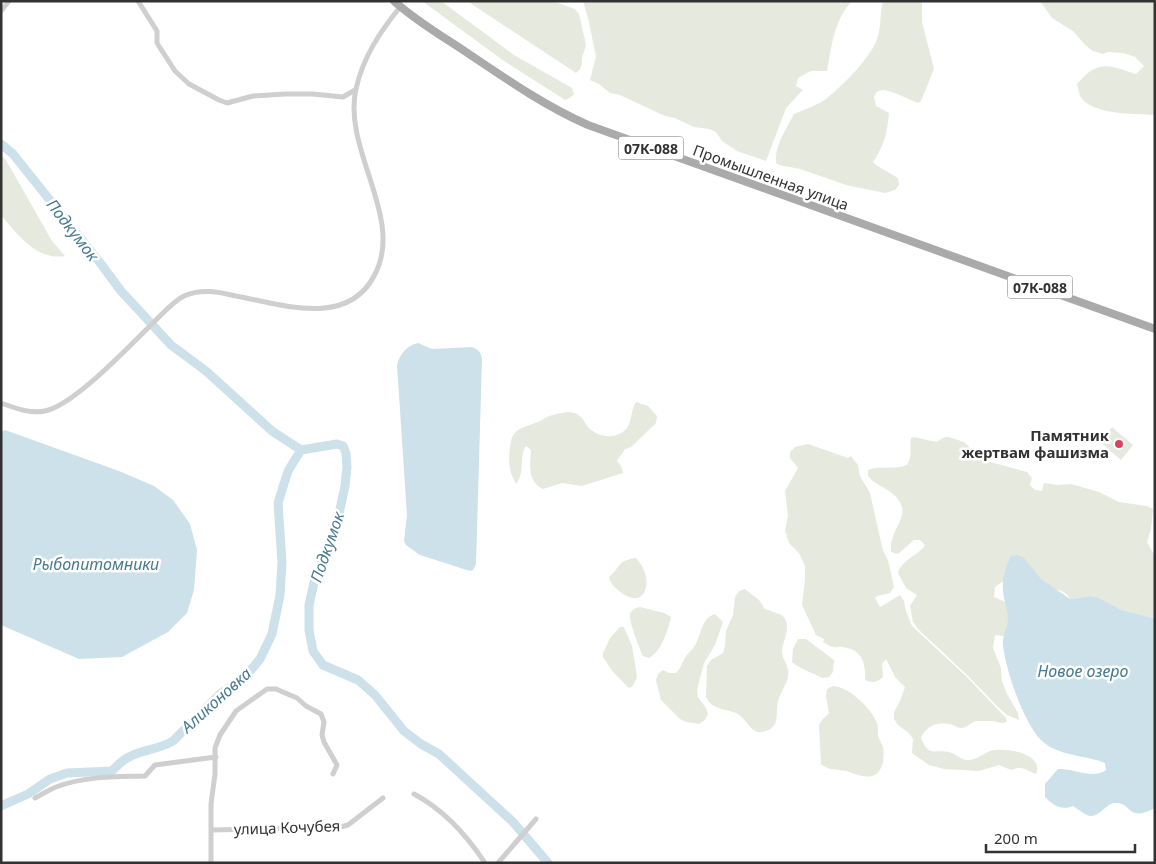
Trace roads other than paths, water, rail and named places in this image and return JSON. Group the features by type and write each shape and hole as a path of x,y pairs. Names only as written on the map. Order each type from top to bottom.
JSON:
{"main road":[{"name":"Промышленная улица","path":"397,4 526,92 566,115 588,125 1155,329"}],"street":[{"path":"1,11 9,1"},
{"path":"138,1 157,30 157,43 175,71 189,84 227,102 253,96 285,94 343,97 355,90"},
{"path":"1,403 32,412 60,405 90,382 164,312 184,296 198,291 226,294 298,308 326,308 351,300 369,284 380,263 384,236 381,218 357,131 354,103 355,90 371,47 397,4"},
{"path":"211,863 211,804 216,748 220,735 236,711 267,689 276,689 297,698 306,706 321,714 324,722 322,735 324,742 336,765 333,774"},
{"path":"35,798 55,787 67,784 93,779 145,776 155,765 216,756"},
{"path":"414,794 430,802 448,817 485,863"},
{"name":"улица Кочубея","path":"212,830 341,827 348,825 383,798"},
{"path":"498,863 536,819"}],"water":[{"path":"418,343 432,349 472,347 482,357 476,564 473,570 470,571 420,555 406,545 404,541 407,515 397,365 404,351"},
{"name":"Рыбопитомники","path":"5,430 119,471 154,486 173,500 190,524 197,550 194,590 187,613 168,632 122,657 79,659 1,625 1,432"},
{"name":"Новое озеро","path":"1018,555 1024,558 1041,579 1070,599 1090,596 1097,597 1122,610 1155,617 1155,808 1146,812 1134,813 1125,805 1115,803 1094,816 1090,816 1073,806 1065,808 1058,806 1045,797 1045,784 1058,769 1089,774 1101,773 1106,770 1105,763 1063,752 1041,740 1034,732 1016,695 1003,645 1008,619 1003,585 1005,572 1011,556"}],"waterway":[{"name":"Подкумок","path":"1,144 13,154 121,291 171,345 206,371 272,431 301,450 337,444 343,446 346,453 347,467 345,486 335,532 315,578 309,605 309,630 313,651 323,665 358,680 375,695 404,731 421,744 439,754 513,822 548,863"},
{"name":"Аликоновка","path":"1,806 28,794 50,779 67,773 112,771 128,757 173,741 221,693 241,680 250,671 260,659 272,634 280,595 282,562 278,503 288,471 301,450"}],"place":[{"name":"Памятник жертвам фашизма","path":"1119,444"}]}
